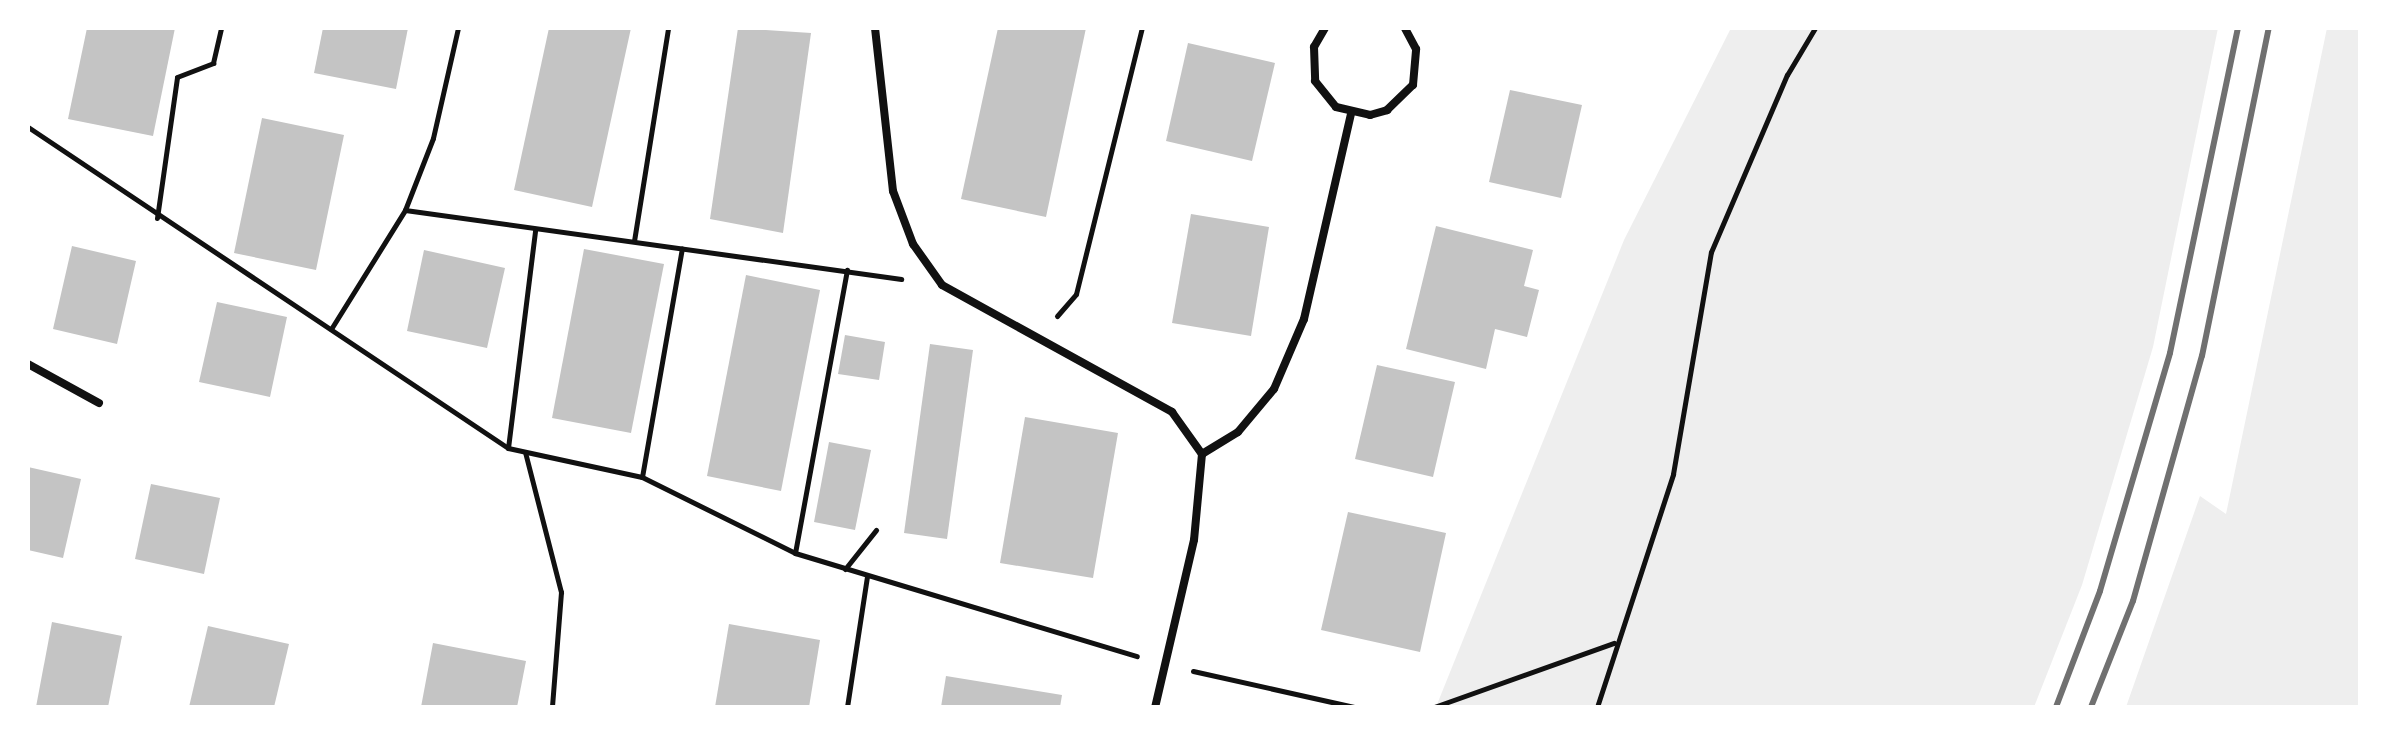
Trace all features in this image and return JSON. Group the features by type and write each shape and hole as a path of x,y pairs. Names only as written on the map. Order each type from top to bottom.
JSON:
{"street":[{"path":"875,28 893,191 913,244 942,285 1172,412 1202,454 1194,540 1155,707"},
{"path":"1325,28 1314,47 1315,81 1351,113 1387,110 1413,85 1416,49 1405,28"},
{"path":"1202,454 1238,432 1274,389 1304,319 1351,113"},
{"path":"28,364 99,403"}],"path":[{"path":"157,218 177,77 213,63 221,28"},
{"path":"331,329 405,210 433,138 458,28"},
{"path":"634,241 668,28"},
{"path":"1037,339 1076,294 1142,28"},
{"path":"1597,707 1614,643 1673,474 1711,252 1787,75 1815,28"},
{"path":"28,127 157,218 331,329 508,448 642,477 795,553 867,577 1167,665 1354,707"},
{"path":"405,210 942,285"},
{"path":"508,448 535,230"},
{"path":"642,477 682,248"},
{"path":"795,553 847,270"},
{"path":"525,452 561,592 552,707"},
{"path":"845,569 876,530"},
{"path":"847,707 867,577"},
{"path":"1434,707 1614,643"}],"shaded area":[{"path":"1731,28 2218,28 2153,347 2082,585 2034,707 1436,707 1624,240"},
{"path":"2327,28 2360,28 2360,707 2126,707 2200,496 2226,514"}],"building":[{"path":"87,28 175,28 153,136 68,119"},
{"path":"323,28 408,28 396,89 314,73"},
{"path":"549,28 631,28 592,207 514,190"},
{"path":"738,28 811,33 783,233 710,219"},
{"path":"998,28 1086,28 1046,217 961,199"},
{"path":"1188,43 1275,63 1252,161 1166,141"},
{"path":"1510,90 1582,105 1561,198 1489,182"},
{"path":"262,118 344,135 316,270 234,253"},
{"path":"1191,214 1269,227 1251,336 1172,323"},
{"path":"1436,226 1533,250 1524,286 1539,290 1527,337 1495,329 1486,369 1406,349"},
{"path":"72,246 136,261 117,344 53,329"},
{"path":"584,249 664,264 631,433 552,418"},
{"path":"424,250 505,268 487,348 407,331"},
{"path":"746,275 820,290 781,491 707,476"},
{"path":"217,302 287,317 270,397 199,382"},
{"path":"845,335 885,342 879,380 838,374"},
{"path":"930,344 973,350 947,539 904,533"},
{"path":"1377,365 1455,382 1433,477 1355,459"},
{"path":"1025,417 1118,433 1093,578 1000,563"},
{"path":"829,442 871,450 855,530 814,522"},
{"path":"28,467 81,479 63,558 28,550"},
{"path":"151,484 220,498 204,574 135,559"},
{"path":"1348,512 1446,533 1420,652 1321,630"},
{"path":"52,622 122,636 108,707 36,707"},
{"path":"729,624 820,640 809,707 715,707"},
{"path":"208,626 289,644 274,707 189,707"},
{"path":"433,643 526,661 517,707 421,707"},
{"path":"946,676 1062,695 1060,707 941,707"}],"railway":[{"path":"2056,707 2100,591 2170,353 2238,28"},
{"path":"2091,707 2133,601 2202,356 2269,28"}]}
